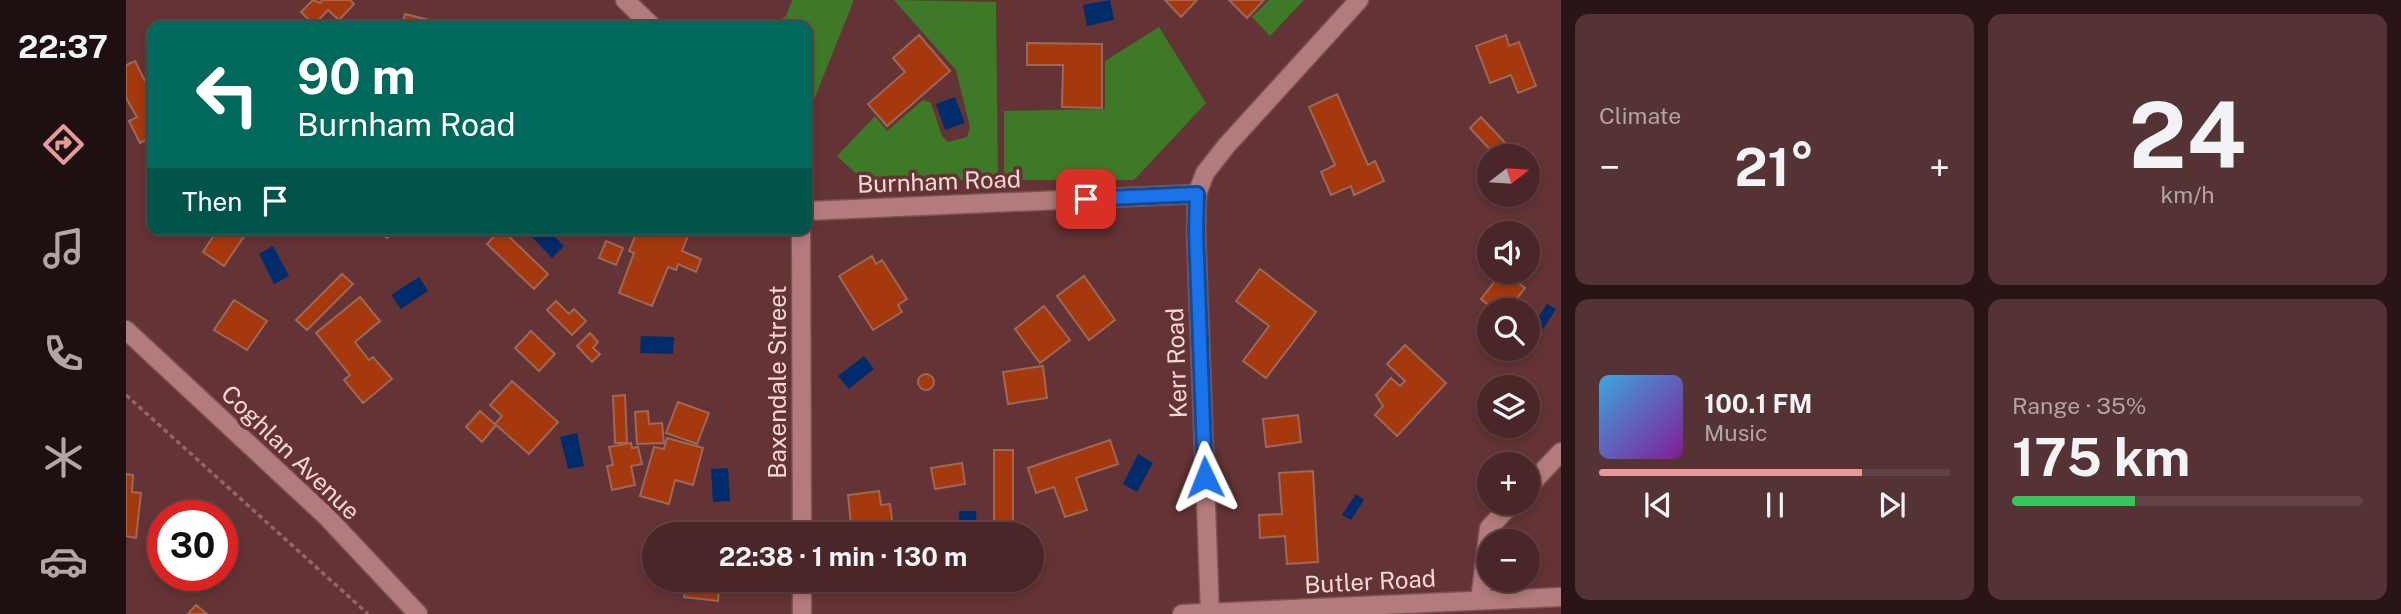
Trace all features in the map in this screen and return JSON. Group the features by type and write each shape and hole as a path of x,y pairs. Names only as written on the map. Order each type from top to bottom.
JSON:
{"street":[{"path":"625,0 647,21"},
{"path":"1197,194 1205,173 1227,145 1360,0"},
{"name":"Burnham Road","path":"812,211 1197,194"},
{"name":"Kerr Road","path":"1197,194 1196,231 1210,614"},
{"name":"Baxendale Street","path":"802,235 802,522"},
{"name":"Coghlan Avenue","path":"128,335 327,517 418,614"},
{"path":"1540,474 1561,452"},
{"path":"1480,600 1489,528 1501,515"},
{"path":"802,592 802,614"},
{"name":"Butler Road","path":"1182,614 1561,597"}],"path":[{"path":"126,395 368,614"}],"green space":[{"path":"792,0 854,0 812,105 812,21 778,21 786,16"},
{"path":"894,0 996,2 998,180 863,180 837,156 875,116 887,131 923,100 931,103 942,136 948,142 967,137 970,127 956,70"},
{"path":"1269,0 1304,0 1270,36 1252,17"},
{"path":"1159,27 1206,103 1134,180 1004,180 1004,111 1105,109 1105,61"}],"water":[{"path":"1110,0 1114,20 1087,26 1083,5"},
{"path":"955,97 965,123 945,130 936,104"},
{"path":"530,235 553,235 564,246 552,258"},
{"path":"273,246 289,276 274,284 259,254"},
{"path":"419,277 428,291 401,309 391,295"},
{"path":"1547,304 1556,309 1543,329 1540,327 1540,315"},
{"path":"641,336 674,337 673,354 640,353"},
{"path":"864,356 874,369 849,389 838,376"},
{"path":"577,433 584,466 568,469 560,437"},
{"path":"1138,454 1153,463 1137,492 1123,484"},
{"path":"728,468 730,501 713,502 711,469"},
{"path":"1356,494 1364,500 1351,520 1342,515"},
{"path":"959,511 976,511 976,522 959,522"}],"building":[{"path":"313,0 320,3 322,0 350,0 354,4 339,20 328,10 318,21 310,21 301,12"},
{"path":"1165,0 1197,0 1181,17"},
{"path":"1229,0 1264,0 1247,18"},
{"path":"405,14 433,21 403,21"},
{"path":"919,35 950,71 887,126 868,104 905,72 893,58"},
{"path":"1506,35 1509,46 1519,42 1536,86 1518,93 1511,75 1490,83 1476,46"},
{"path":"1027,43 1102,44 1102,108 1062,107 1063,65 1027,65"},
{"path":"135,61 147,85 147,139 140,143 129,121 137,117 126,98 126,65"},
{"path":"1337,94 1368,165 1375,161 1384,181 1354,195 1351,186 1331,195 1321,172 1335,165 1309,107"},
{"path":"1481,117 1506,144 1485,144 1470,128"},
{"path":"214,235 245,235 224,266 203,252"},
{"path":"495,235 507,235 548,274 534,289 487,244"},
{"path":"636,235 688,235 682,251 701,259 696,272 678,264 676,270 668,267 652,306 619,293 634,253 629,251"},
{"path":"606,241 623,248 616,265 599,258"},
{"path":"872,256 876,264 882,260 907,299 898,305 902,312 873,330 839,276"},
{"path":"1260,269 1316,312 1266,378 1243,361 1269,326 1236,301"},
{"path":"342,274 353,284 307,330 296,320"},
{"path":"1084,276 1115,320 1089,340 1057,296"},
{"path":"1493,284 1520,284 1525,288 1517,298 1482,298"},
{"path":"360,297 380,321 355,342 369,360 373,357 392,379 363,403 344,380 350,375 316,333"},
{"path":"234,300 267,321 247,350 214,330"},
{"path":"556,301 569,314 574,309 586,321 572,335 547,310"},
{"path":"1044,306 1070,340 1040,363 1015,329"},
{"path":"531,331 555,354 539,371 515,348"},
{"path":"590,333 598,342 593,348 600,354 592,362 577,346"},
{"path":"1405,345 1446,383 1397,436 1375,415 1383,406 1376,395 1391,378 1400,386 1405,381 1387,364"},
{"path":"1043,366 1047,398 1008,404 1003,372"},
{"path":"923,374 929,374 934,382 932,388 923,390 918,385 918,379"},
{"path":"512,381 558,422 529,454 495,424 502,416 490,405"},
{"path":"625,395 627,443 615,443 613,396"},
{"path":"678,402 709,413 697,444 666,433"},
{"path":"480,411 496,425 482,442 466,427"},
{"path":"648,411 649,424 662,423 664,443 637,444 635,412"},
{"path":"1298,415 1301,442 1266,447 1263,419"},
{"path":"667,438 703,448 693,485 675,480 669,504 640,496 654,447 664,449"},
{"path":"1110,440 1118,464 1076,478 1087,510 1065,517 1054,487 1036,493 1028,468"},
{"path":"631,443 632,448 638,447 642,464 631,466 635,485 612,490 607,466 613,465 609,447"},
{"path":"994,450 1013,450 1013,521 994,521"},
{"path":"962,463 965,484 935,489 931,468"},
{"path":"1313,471 1318,562 1287,564 1285,536 1260,538 1259,515 1282,514 1279,473"},
{"path":"126,474 133,475 132,492 141,493 136,538 126,536"},
{"path":"879,491 881,505 890,504 892,522 851,522 848,495"},
{"path":"685,592 719,592 718,601 684,597"},
{"path":"196,605 207,614 188,614"}],"route":[{"path":"1086,199 1197,194 1205,477"}]}
